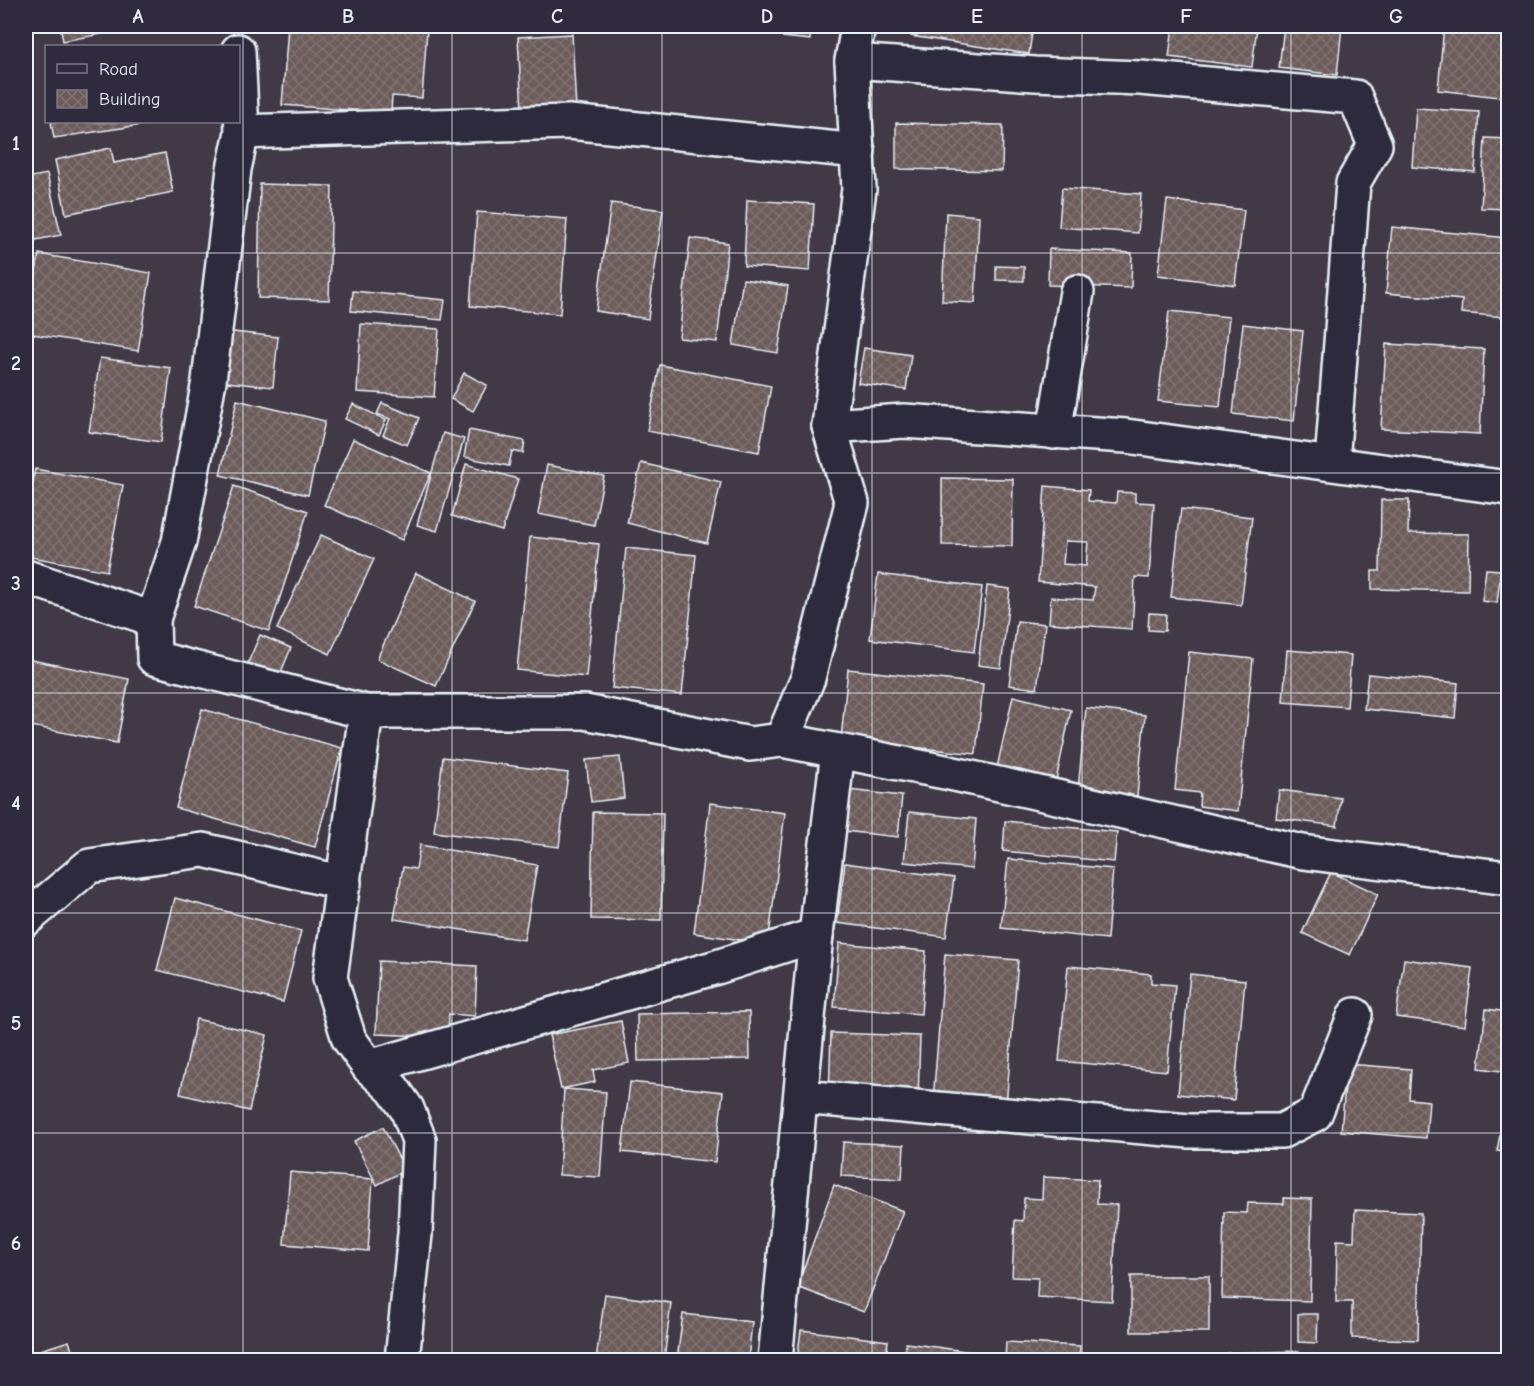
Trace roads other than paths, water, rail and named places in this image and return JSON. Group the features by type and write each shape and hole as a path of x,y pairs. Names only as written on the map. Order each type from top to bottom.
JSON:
{"street":[{"path":"237,26 238,45"},
{"path":"782,740 808,678 852,503 829,426 859,189 852,61 858,26"},
{"path":"852,61 1035,74 1140,78 1355,97 1375,145 1353,183 1332,463"},
{"path":"240,90 242,132 234,169 207,392 179,542 153,619 154,658 366,712 585,712 750,744 782,740 945,772 1303,852 1509,878"},
{"path":"242,132 568,122 858,151"},
{"path":"1054,432 1077,292"},
{"path":"829,426 904,421 1126,436 1509,488"},
{"path":"26,577 153,619"},
{"path":"366,712 330,978 349,1038 369,1067 393,1089 402,1102 419,1140 415,1234 402,1360"},
{"path":"775,1360 816,935 838,751"},
{"path":"26,919 89,866 202,850 344,883"},
{"path":"369,1067 717,967 816,935"},
{"path":"801,1097 1189,1131 1282,1131 1314,1114 1355,1015"}]}
